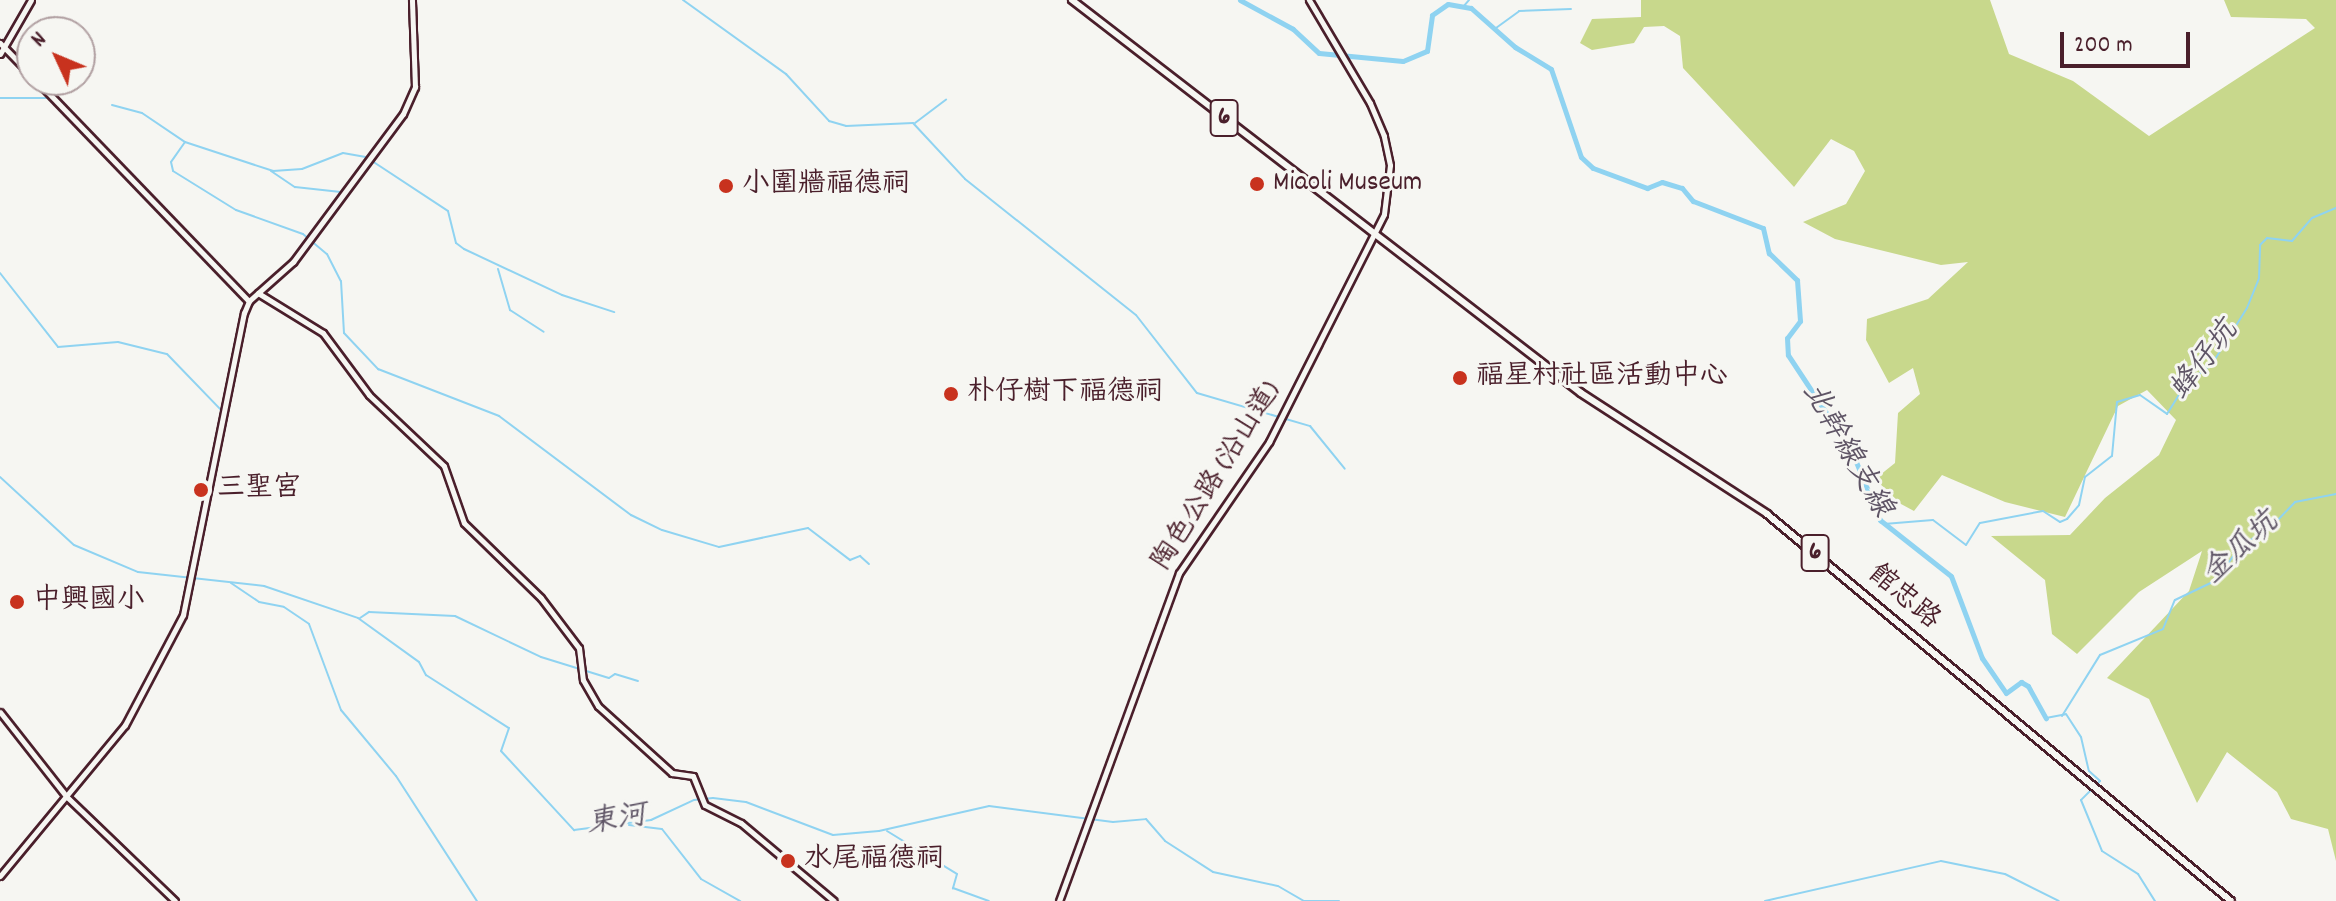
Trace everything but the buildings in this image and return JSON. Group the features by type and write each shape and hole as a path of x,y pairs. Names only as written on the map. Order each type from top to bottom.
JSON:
{"main road":[{"name":"6","path":"1072,0 1376,235"},
{"name":"館忠路","path":"1376,235 1581,393 1767,514 2231,901"}],"street":[{"path":"0,54 2,44 31,0"},
{"path":"0,876 125,725 183,615 249,301 311,240 371,160 415,87 412,0"},
{"name":"陶色公路 (沿山道)","path":"1059,901 1085,821 1183,566 1269,442 1376,235 1389,186 1388,151 1370,103 1309,0"},
{"path":"2,44 16,59"},
{"path":"51,96 249,301"},
{"path":"258,293 323,333 369,395 444,466 464,523 541,598 579,648 581,671 598,706 672,773 693,776 703,799 741,823 834,901"},
{"path":"0,712 67,797 175,901"}],"green space":[{"path":"1641,0 1990,0 2009,54 2073,81 2149,136 2315,28 2306,19 2231,17 2224,0 2336,0 2336,861 2328,829 2291,819 2277,792 2227,752 2197,803 2149,699 2107,678 2189,591 2202,551 2139,592 2077,654 2052,634 2045,580 1991,536 2070,535 2105,498 2159,455 2176,420 2147,390 2118,406 2065,517 2005,502 1942,475 1914,511 1901,504 1875,479 1895,463 1898,413 1920,394 1913,368 1889,383 1866,340 1867,319 1928,299 1968,262 1941,265 1835,239 1803,222 1846,204 1865,171 1854,151 1831,139 1794,187 1683,68 1680,36 1664,26 1644,27 1634,43 1592,50 1580,43 1592,19 1641,17"}],"waterway":[{"path":"683,0 786,74 829,121 846,126 913,123 965,179 1136,315 1197,393 1310,426 1345,469"},
{"name":"北幹線支線","path":"1240,0 1293,29 1319,53 1403,61 1427,51 1432,15 1448,4 1471,8 1515,47 1551,69 1581,157 1593,168 1647,188 1662,182 1682,188 1693,201 1763,228 1769,253 1797,280 1800,321 1787,338 1788,355 1852,452 1880,520 1951,576 1982,658 2006,693 2021,682 2028,686 2046,718"},
{"name":"北幹線支線","path":"1463,7 1469,0"},
{"path":"1496,28 1519,11 1571,9"},
{"path":"0,98 52,98"},
{"path":"915,123 946,100"},
{"path":"112,105 142,113 185,142 273,171 302,169 343,153 366,157 448,211 456,243 464,249 562,295 614,312"},
{"path":"185,142 171,162 173,171 236,210 303,234 327,254 341,281 344,333 378,369 499,416 631,515 662,530 719,547 808,528 850,560 860,556 869,564"},
{"path":"271,171 295,187 341,192"},
{"name":"蜂仔坑","path":"1884,524 1933,520 1966,545 1980,523 2043,511 2060,522 2067,519 2079,505 2085,477 2112,456 2117,402 2140,395 2167,414 2185,385 2212,364 2247,308 2259,278 2260,245 2267,238 2292,241 2312,218 2336,208"},
{"path":"498,269 510,310 544,332"},
{"path":"0,273 58,347 118,342 167,354 221,410"},
{"name":"東河","path":"0,477 74,545 138,572 264,586 358,618 419,662 426,675 509,728 501,751 574,830 651,820 694,800 713,798 746,802 833,835 879,831 989,806 1113,822 1146,819 1165,841 1213,872 1278,886 1304,901 1339,901"},
{"name":"金瓜坑","path":"2062,716 2100,655 2163,629 2175,600 2217,580 2239,547 2272,526 2295,502 2336,494"},
{"path":"231,583 259,602 284,607 309,624 341,710 396,776 477,901"},
{"path":"360,618 369,612 455,616 541,657 609,678 615,674 638,681"},
{"path":"2046,718 2066,714 2081,737 2089,771 2100,781 2081,800 2102,851 2138,874 2155,901"},
{"path":"629,825 662,829 701,879 740,901"},
{"path":"887,831 957,874 953,888 989,901"},
{"name":"東河","path":"1765,901 1941,861 2005,874 2059,901"}],"place":[{"name":"Miaoli Museum","path":"1257,184"},
{"name":"小圍牆福德祠","path":"726,186"},
{"name":"福星村社區活動中心","path":"1460,378"},
{"name":"朴仔樹下福德祠","path":"951,394"},
{"name":"三聖宮","path":"201,490"},
{"name":"中興國小","path":"17,602"},
{"name":"水尾福德祠","path":"788,861"}]}
